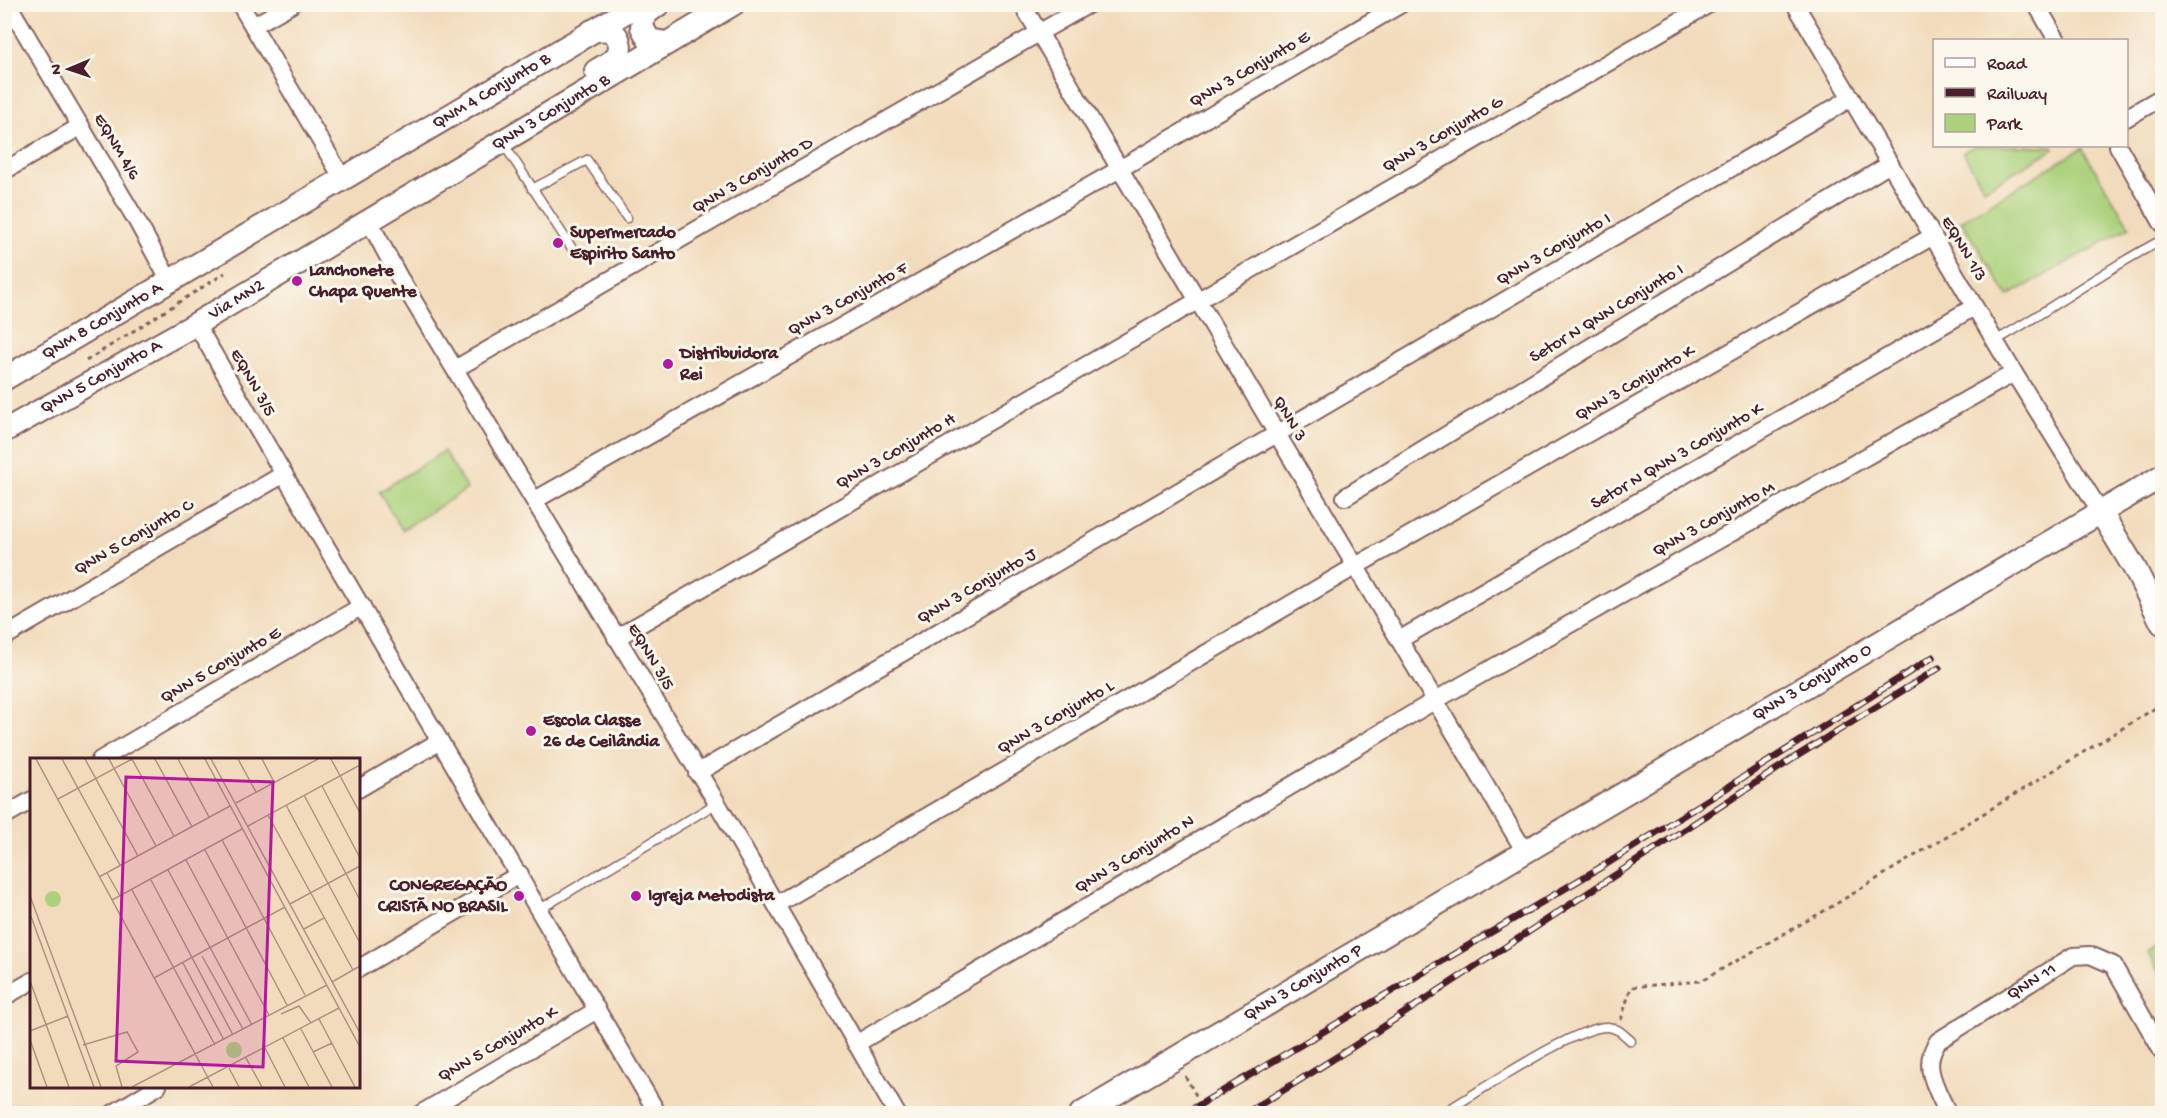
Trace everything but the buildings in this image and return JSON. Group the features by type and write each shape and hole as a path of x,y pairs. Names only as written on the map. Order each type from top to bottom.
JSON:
{"main road":[{"name":"QNM 4 Conjunto B","path":"343,179 639,4"},
{"path":"659,4 644,15 642,27 649,40 666,43"},
{"name":"QNN 3 Conjunto B","path":"369,221 733,4"},
{"path":"456,170 503,126 615,60 620,51 616,35 608,30 592,31"},
{"path":"169,280 343,179"},
{"name":"Via MN2","path":"196,324 369,221"},
{"name":"QNM 8 Conjunto A","path":"4,379 169,280"},
{"name":"QNN 5 Conjunto A","path":"4,431 196,324"},
{"path":"4,390 60,346"},
{"path":"2163,476 2100,511 2135,569 2163,623"},
{"name":"QNN 3 Conjunto O","path":"1525,852 2100,511"},
{"name":"QNN 3 Conjunto P","path":"1081,1113 1525,852"}],"street":[{"name":"EQNM 4/6","path":"8,4 169,280"},
{"path":"240,4 343,179"},
{"path":"253,26 292,4"},
{"name":"QNN 3","path":"1022,4 1118,170 1525,852"},
{"name":"QNN 3 Conjunto D","path":"455,369 1089,4"},
{"name":"QNN 3 Conjunto E","path":"1118,170 1401,4"},
{"name":"QNN 3 Conjunto G","path":"1196,300 1709,4"},
{"name":"EQNN 1/3","path":"1796,4 1974,307 2100,511"},
{"path":"2036,4 2055,39"},
{"path":"2128,117 2163,97"},
{"name":"QNN 3 Conjunto I","path":"1276,436 1851,99"},
{"path":"4,171 81,126"},
{"path":"2119,147 2163,223"},
{"name":"Setor N QNN Conjunto I","path":"1345,497 1890,164"},
{"name":"QNN 3 Conjunto F","path":"535,500 1118,170"},
{"name":"EQNN 3/5","path":"369,221 455,369 777,904 897,1113"},
{"name":"QNN 3 Conjunto K","path":"1356,566 1933,236"},
{"name":"QNN 3 Conjunto H","path":"616,638 1196,300"},
{"name":"Setor N QNN 3 Conjunto K","path":"1399,640 1974,307"},
{"name":"EQNN 3/5","path":"196,324 658,1113"},
{"name":"QNN 3 Conjunto M","path":"1434,701 2014,373"},
{"name":"QNN 3 Conjunto J","path":"697,773 1276,436"},
{"name":"QNN 5 Conjunto C","path":"4,637 284,474"},
{"name":"QNN 3 Conjunto L","path":"777,904 1356,566"},
{"name":"QNN 5 Conjunto E","path":"102,758 362,606"},
{"name":"QNN 3 Conjunto N","path":"856,1044 1434,701"},
{"path":"360,788 440,741"},
{"path":"4,816 30,801"},
{"path":"360,968 520,874"},
{"name":"QNN 11","path":"1948,1113 1928,1066 1929,1056 1938,1041 2073,956 2090,955 2113,965 2163,1051"},
{"path":"4,997 30,982"},
{"name":"QNN 5 Conjunto K","path":"420,1113 597,1010"},
{"path":"112,1113 155,1088"}],"lane":[{"path":"503,143 575,253"},
{"path":"532,189 587,160 627,218"},
{"path":"1995,341 2050,311 2139,252 2163,240"},
{"path":"540,909 717,803"},
{"path":"1441,1113 1567,1039 1592,1028 1618,1029 1631,1041"}],"path":[{"path":"83,363 229,271"},
{"path":"1618,1029 1631,987 1701,981 1831,907 2163,704"},
{"path":"1175,1059 1197,1097"}],"green space":[{"path":"1972,147 2053,147 2054,149 1984,189 1963,152"},
{"path":"2082,148 2130,227 2008,296 1961,221"},
{"path":"444,451 467,489 402,530 379,492"},
{"path":"2162,944 2162,979 2148,953"}],"railway":[{"path":"1184,1114 1608,863 1933,657"},
{"path":"1245,1114 1351,1048 1797,756 1939,668"}],"place":[{"name":"Supermercado Espirito Santo","path":"558,243"},
{"name":"Lanchonete Chapa Quente","path":"297,281"},
{"name":"Distribuidora Rei","path":"668,364"},
{"name":"Escola Classe 26 de Ceilândia","path":"531,731"},
{"name":"CONGREGAÇÃO CRISTÃ NO BRASIL","path":"519,896"},
{"name":"Igreja Metodista","path":"636,896"}]}
